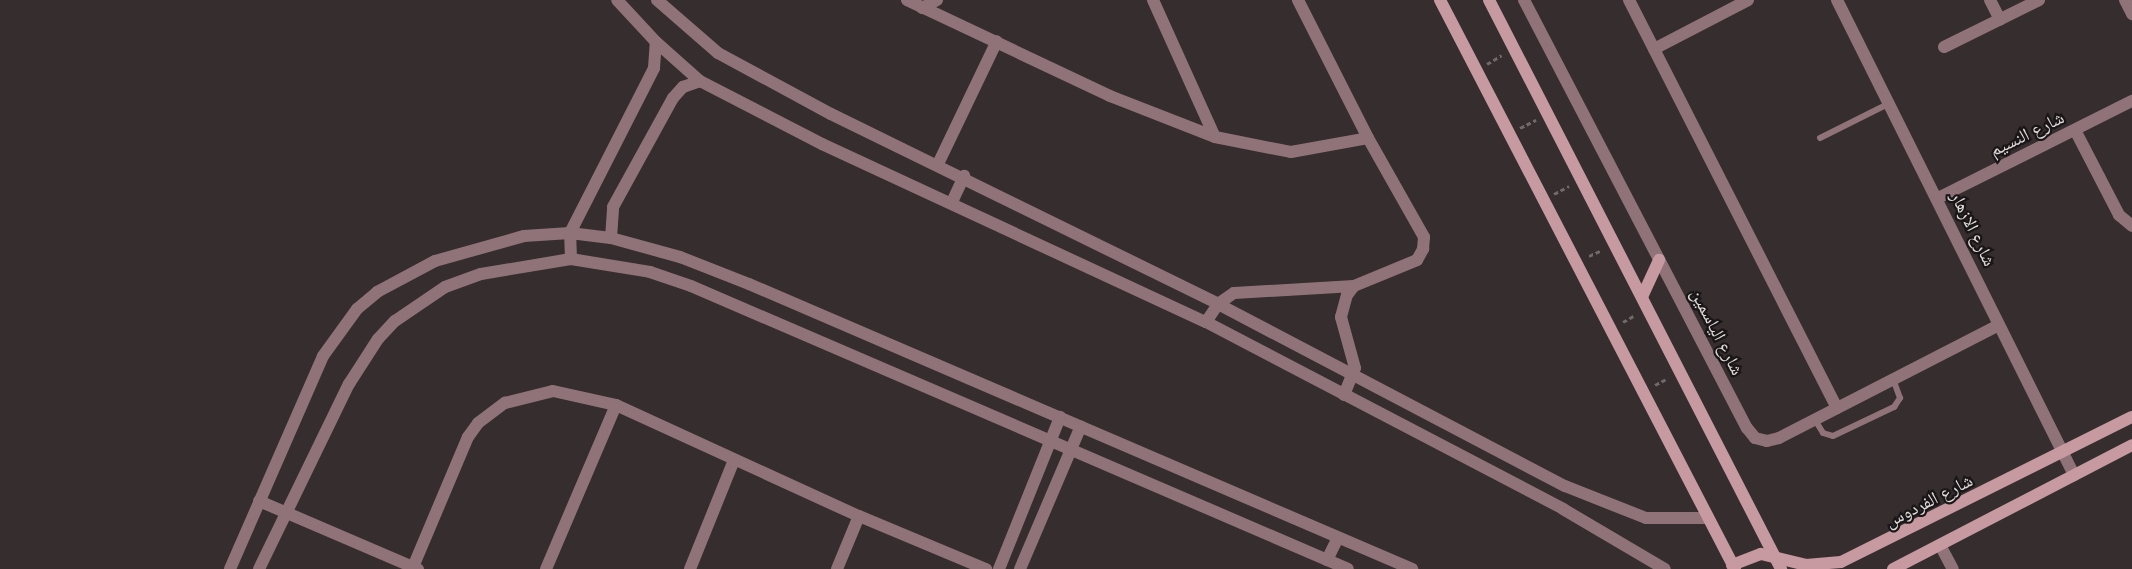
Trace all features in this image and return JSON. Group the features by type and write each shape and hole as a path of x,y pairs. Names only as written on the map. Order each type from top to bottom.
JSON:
{"street":[{"path":"617,0 656,42 700,81 822,144 952,202 1206,322 1563,508 1665,569"},
{"path":"657,0 718,53 831,114 964,176 1354,373 1603,503 1646,518 1708,518"},
{"path":"907,0 1110,96 1215,137 1291,152 1368,138"},
{"path":"922,8 937,0"},
{"path":"1153,0 1215,137"},
{"path":"1206,322 1218,304 1243,291 1354,286 1417,260 1424,244 1405,200 1368,138 1298,0"},
{"path":"1440,0 1733,567"},
{"path":"1489,0 1781,569"},
{"name":"شارع الياسمين","path":"1524,0 1747,428 1755,438 1767,441 1779,438 1999,326"},
{"path":"1629,0 1837,408"},
{"path":"1654,49 1748,0"},
{"name":"شارع الازهار","path":"1837,0 1938,198 2074,475"},
{"path":"1990,0 2000,20"},
{"path":"1944,48 2039,0"},
{"path":"2125,0 2132,14"},
{"path":"938,164 997,41"},
{"path":"571,259 570,233 651,79 656,42"},
{"path":"611,238 609,222 613,207 673,98 683,87 700,81"},
{"name":"شارع النسيم","path":"1938,198 2132,101"},
{"path":"2075,130 2119,215 2132,226"},
{"path":"952,202 964,176"},
{"path":"230,569 323,356 357,309 376,292 435,261 524,236 570,233 611,238 680,257 749,284 1412,569"},
{"path":"259,569 284,511 364,358 395,321 414,305 463,281 524,265 571,259 650,272 691,286 1071,447 1348,569"},
{"path":"1645,303 1659,260"},
{"path":"1344,395 1354,373 1355,363 1341,316 1342,305 1354,286"},
{"path":"259,501 415,568 468,437 489,413 526,394 553,391 616,405 859,516 986,569"},
{"path":"546,569 616,405"},
{"path":"999,569 1060,417"},
{"name":"شارع الفردوس","path":"1733,567 1754,554 1773,555 1806,565 1840,562 2132,417"},
{"path":"1020,569 1081,426"},
{"path":"1893,569 2132,445"},
{"path":"690,569 734,460"},
{"path":"837,569 859,516"},
{"path":"1327,560 1338,537"},
{"path":"1940,545 1953,569"}],"lane":[{"path":"1820,138 1889,103"},
{"path":"1814,419 1823,433 1833,436 1894,407 1900,398 1893,379"}],"path":[{"path":"1477,69 1514,49"},
{"path":"1510,133 1548,113"},
{"path":"1544,199 1582,179"},
{"path":"1577,262 1614,243"},
{"path":"1611,329 1645,303"},
{"path":"1643,391 1680,371"}]}
